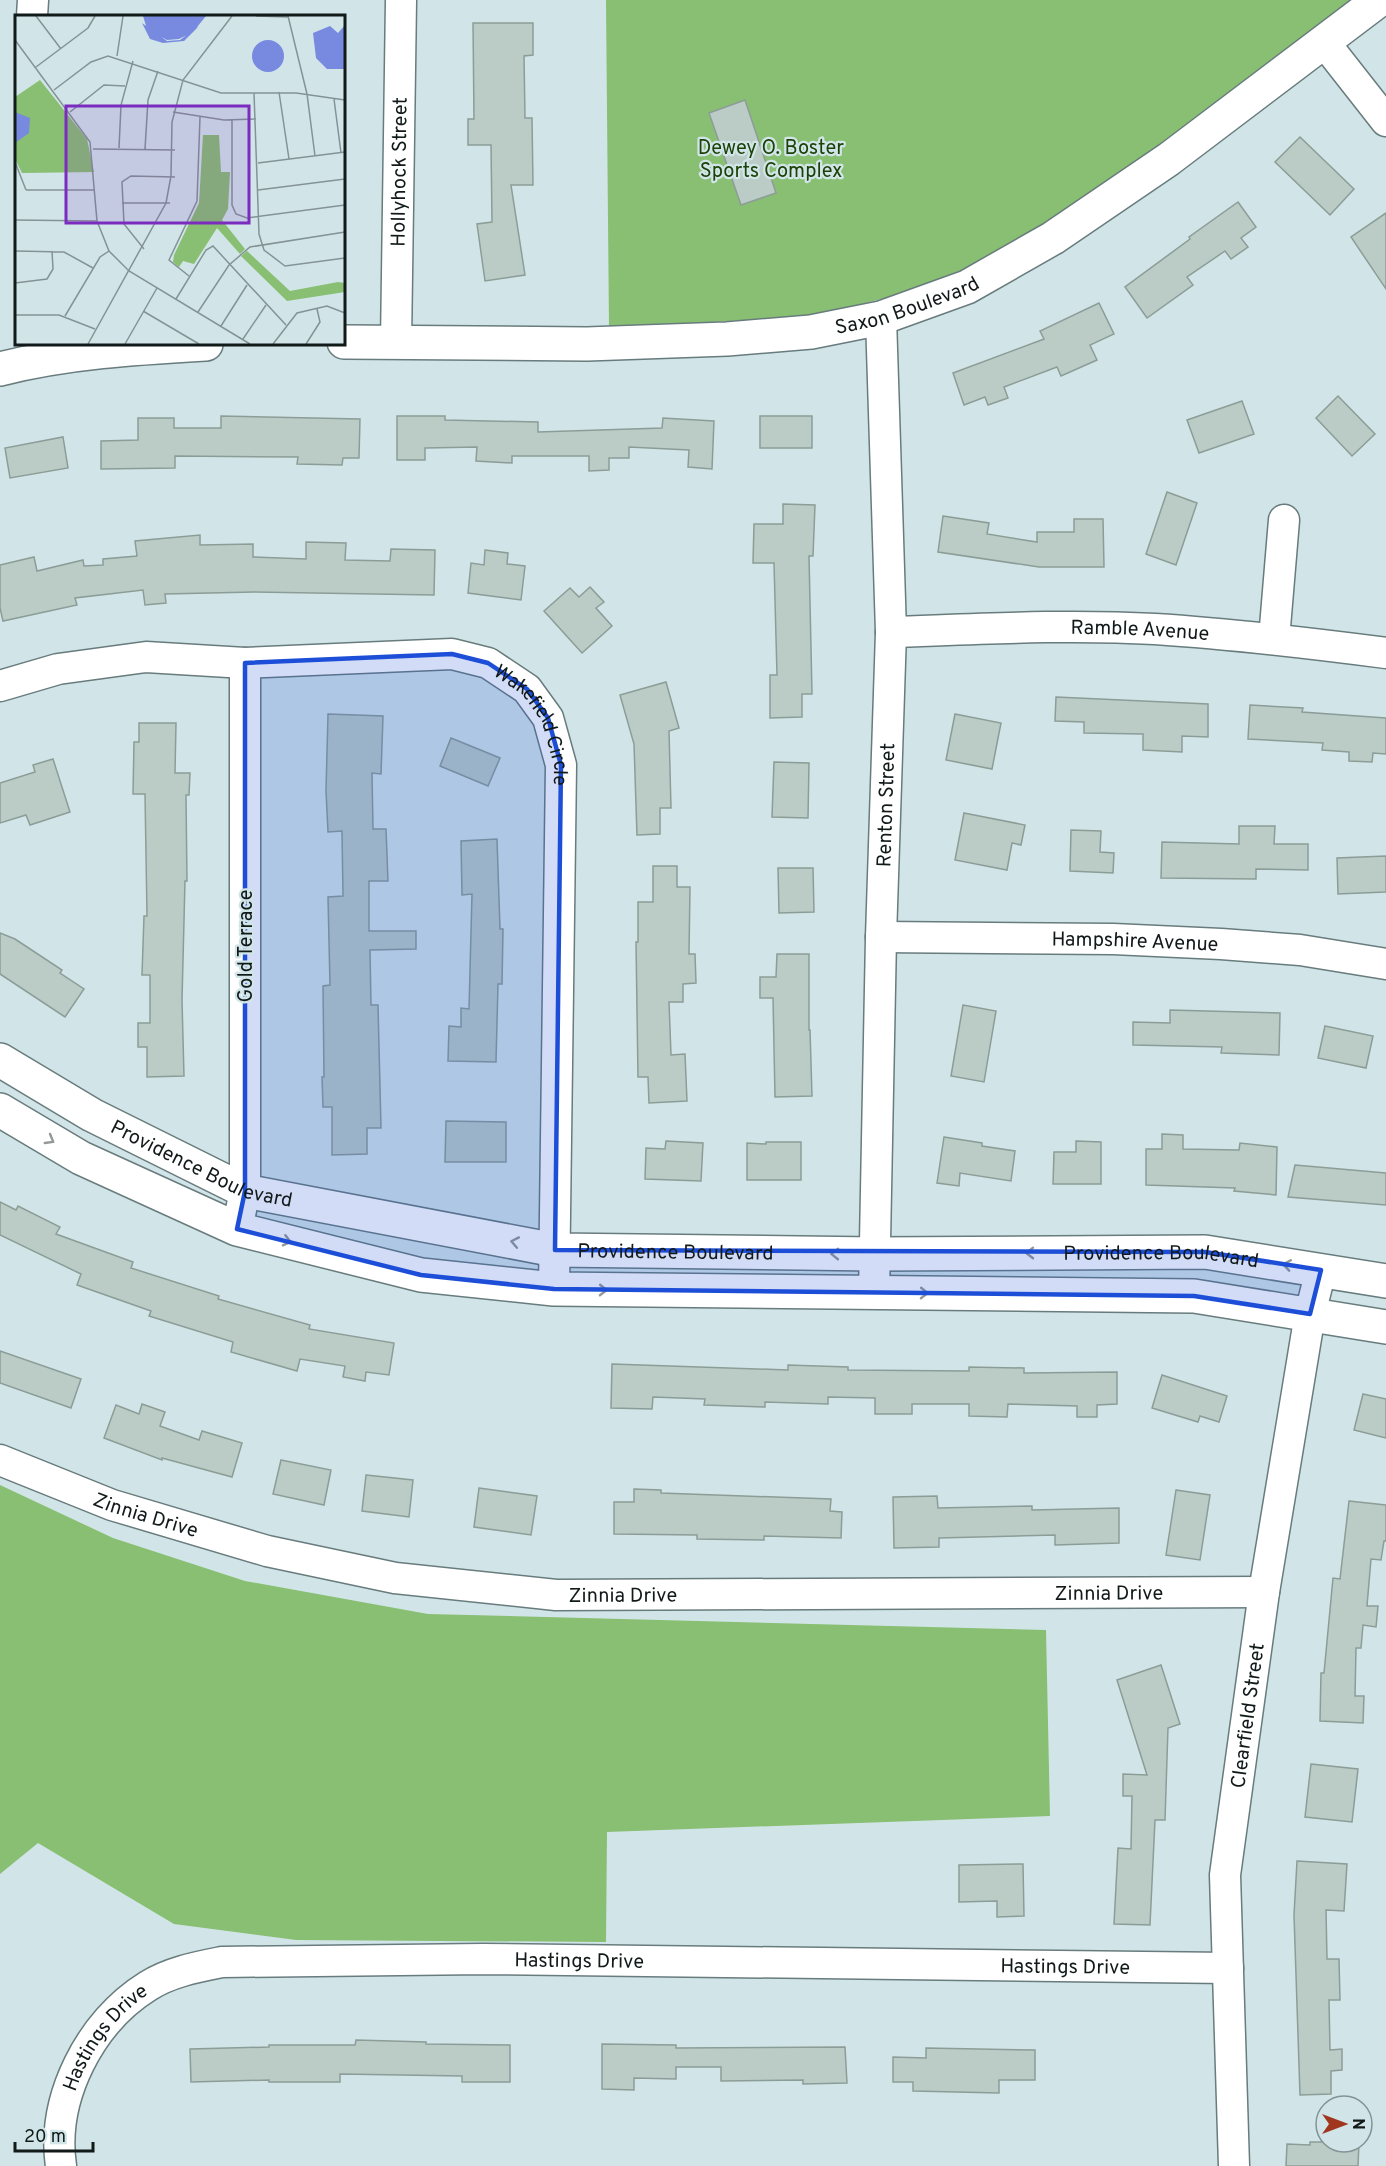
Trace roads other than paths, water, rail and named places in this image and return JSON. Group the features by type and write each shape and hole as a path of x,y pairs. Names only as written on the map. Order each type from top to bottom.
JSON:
{"main road":[{"name":"Saxon Boulevard","path":"345,342 587,344 726,339 811,332 881,318 967,287 1053,238 1169,159 1379,0"},
{"path":"20,358 188,345"},
{"name":"Providence Boulevard","path":"0,1060 92,1115 245,1191 555,1250 875,1254 1204,1252 1386,1281"},
{"name":"Providence Boulevard","path":"0,1110 81,1158 237,1229 421,1275 554,1289 1194,1296 1386,1327"}],"street":[{"name":"Hollyhock Street","path":"396,343 401,0"},
{"path":"1324,42 1386,121"},
{"name":"Renton Street","path":"874,1293 881,937 891,632 881,318"},
{"path":"1274,639 1284,520"},
{"name":"Ramble Avenue","path":"891,632 1040,626 1153,629 1274,639 1386,653"},
{"name":"Wakefield Circle","path":"0,686 58,669 146,657 245,663 452,654 488,663 527,689 548,718 561,765 554,1289"},
{"name":"Gold Terrace","path":"237,1229 245,1191 245,663"},
{"name":"Hampshire Avenue","path":"881,937 1113,939 1221,944 1300,950 1386,964"},
{"name":"Clearfield Street","path":"1234,2166 1225,1875 1264,1592 1310,1314 1321,1270"},
{"name":"Zinnia Drive","path":"0,1460 112,1505 267,1551 395,1578 556,1595 1264,1592"},
{"name":"Hastings Drive","path":"61,2166 60,2122 74,2070 111,2014 148,1985 181,1971 222,1962 483,1959 1228,1968"}],"park label":[{"name":"Dewey O. Boster Sports Complex","path":"771,158"}]}
